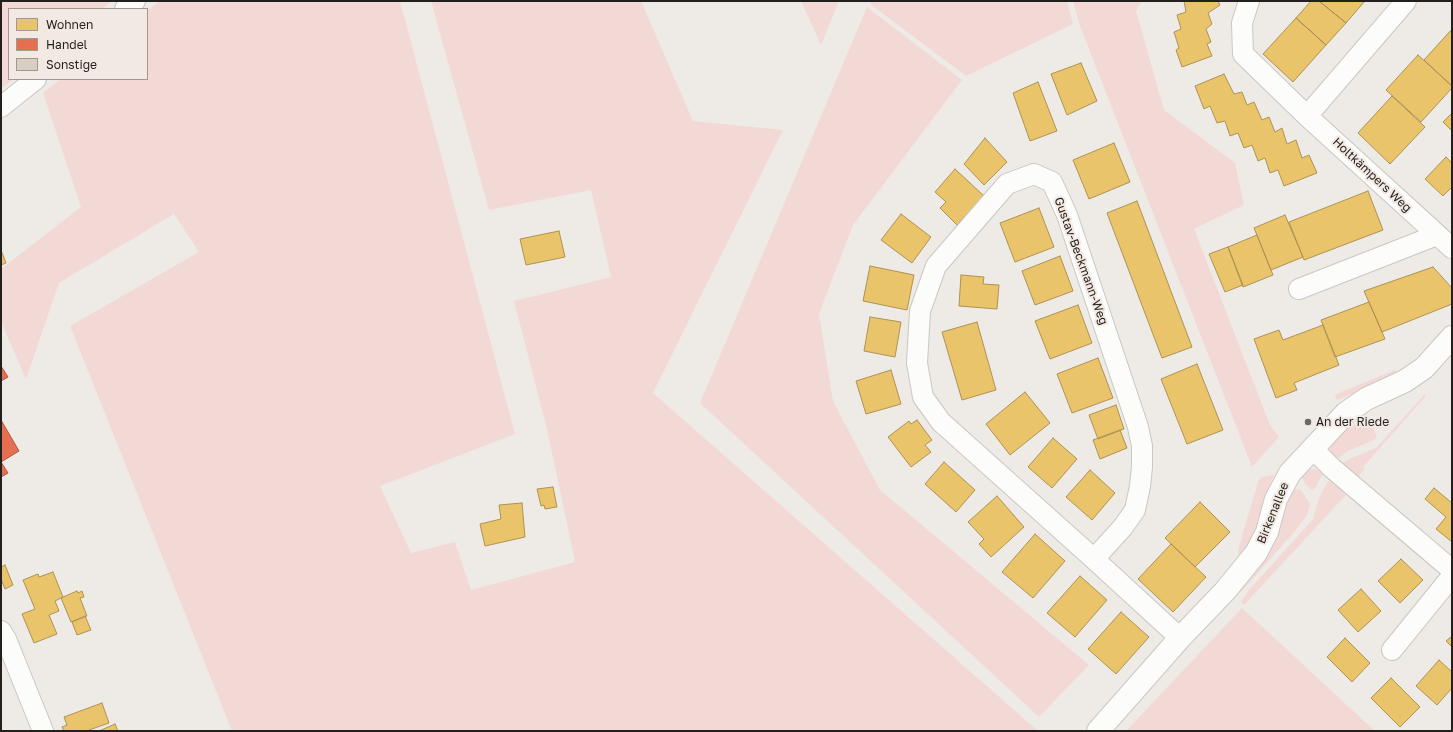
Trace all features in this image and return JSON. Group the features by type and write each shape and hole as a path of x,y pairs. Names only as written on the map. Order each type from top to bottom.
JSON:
{"street":[{"path":"126,8 135,1"},
{"name":"Holtkämpers Weg","path":"1249,1 1242,23 1243,54 1307,116 1452,248"},
{"path":"1307,116 1406,1"},
{"path":"1,107 35,80"},
{"name":"Gustav-Beckmann-Weg","path":"1094,559 1123,527 1134,510 1140,486 1142,446 1138,427 1067,215 1052,182 1034,174 1007,184 936,266 920,311 917,363 923,397 941,422 1180,638"},
{"path":"1299,289 1437,235"},
{"name":"Birkenallee","path":"1098,731 1180,638 1225,591 1256,553 1268,532 1276,499 1290,473 1346,413 1366,399 1405,381 1424,368 1452,337"},
{"path":"1313,449 1332,468 1452,570"},
{"path":"1392,650 1452,576"},
{"path":"1,631 6,639 43,731"}],"shaded area":[{"path":"1,1 112,1 103,8 8,8 8,80 13,80 1,89"},
{"path":"160,1 400,1 515,434 380,486 411,553 455,542 471,590 575,562 547,429 514,301 611,277 591,190 489,210 431,1 641,1 693,121 783,130 653,393 1038,731 232,731 70,326 199,252 174,214 59,283 26,379 1,324 1,269 81,207 43,93 60,80 148,80 148,10"},
{"path":"801,1 839,1 821,45"},
{"path":"871,1 1067,1 1073,24 966,76 870,4"},
{"path":"1073,1 1142,1 1136,11 1164,110 1235,163 1244,205 1194,229 1270,425 1279,437 1252,467 1080,26"},
{"path":"867,7 962,80 853,225 819,314 833,401 880,490 1089,665 1039,717 700,403"},
{"path":"1395,370 1397,373 1394,375 1338,400 1335,397 1336,394"},
{"path":"1425,394 1426,396 1364,466 1364,470 1360,474 1358,481 1344,469 1343,463 1349,459 1376,448"},
{"path":"1359,423 1361,427 1372,423 1377,438 1348,451 1334,462 1329,451 1333,442 1347,429"},
{"path":"1314,469 1324,472 1315,488 1312,490 1306,485 1302,477 1309,470"},
{"path":"1274,475 1255,533 1239,560 1238,553 1240,543 1258,482 1261,477"},
{"path":"1328,481 1331,481 1346,495 1244,605 1241,602 1248,591 1313,519 1319,498"},
{"path":"1294,489 1301,490 1310,504 1307,515 1296,530 1241,592 1237,594 1236,591 1270,550 1275,541 1284,509"},
{"path":"1242,608 1375,731 1126,731"}],"building: Wohnen":[{"path":"1184,1 1218,1 1220,5 1208,13 1212,24 1206,29 1211,42 1207,44 1212,56 1182,67 1176,50 1179,48 1174,32 1181,29 1177,15 1186,12"},
{"path":"1311,1 1319,1 1346,23 1326,45 1296,18"},
{"path":"1319,1 1365,1 1346,23"},
{"path":"1296,18 1326,45 1293,82 1263,54"},
{"path":"1452,29 1452,86 1424,60"},
{"path":"1418,55 1452,86 1452,88 1421,122 1386,90"},
{"path":"1081,63 1097,101 1067,115 1051,74"},
{"path":"1224,74 1234,94 1242,92 1247,105 1254,102 1262,120 1269,117 1275,132 1282,128 1287,144 1296,140 1302,158 1309,155 1317,173 1284,186 1278,170 1270,173 1265,158 1258,161 1252,145 1244,148 1238,133 1230,136 1225,121 1217,123 1210,106 1204,109 1195,86"},
{"path":"1038,82 1057,131 1030,141 1013,93"},
{"path":"1392,96 1425,127 1390,164 1358,133"},
{"path":"1452,113 1452,131 1443,122"},
{"path":"985,138 1007,162 984,185 964,164"},
{"path":"1114,143 1130,182 1089,199 1073,160"},
{"path":"1446,157 1452,163 1452,187 1443,196 1425,179"},
{"path":"955,169 984,196 957,225 940,208 946,202 935,192"},
{"path":"1368,191 1383,230 1304,260 1289,222"},
{"path":"1137,201 1192,347 1162,358 1107,213"},
{"path":"1039,208 1054,247 1015,262 1000,223"},
{"path":"901,214 931,237 912,263 881,240"},
{"path":"1285,215 1303,257 1271,270 1254,228"},
{"path":"559,231 565,257 526,265 520,239"},
{"path":"1257,235 1273,275 1243,287 1228,247"},
{"path":"1228,247 1243,285 1225,292 1209,254"},
{"path":"1,250 6,263 1,265"},
{"path":"1060,256 1073,291 1035,305 1022,271"},
{"path":"870,266 914,275 907,310 863,301"},
{"path":"1433,267 1452,288 1452,304 1382,332 1364,291"},
{"path":"961,275 984,277 983,284 999,285 997,309 959,306"},
{"path":"1369,302 1385,339 1335,357 1321,320"},
{"path":"1078,305 1092,343 1050,359 1035,321"},
{"path":"870,317 901,322 895,357 864,351"},
{"path":"977,322 996,390 962,400 942,332"},
{"path":"1323,325 1339,365 1294,383 1297,390 1276,398 1254,339 1279,330 1283,340"},
{"path":"1098,358 1113,398 1072,413 1057,374"},
{"path":"1197,364 1223,430 1187,444 1161,379"},
{"path":"891,370 901,404 866,414 856,381"},
{"path":"1025,392 1050,423 1010,455 986,424"},
{"path":"1116,405 1124,429 1098,439 1089,415"},
{"path":"917,420 932,440 925,445 931,452 911,467 888,437 909,421 911,424"},
{"path":"1120,430 1127,448 1100,459 1093,440"},
{"path":"1053,438 1077,459 1052,488 1028,467"},
{"path":"944,462 975,490 956,512 925,484"},
{"path":"1090,470 1115,493 1092,520 1066,497"},
{"path":"553,487 557,507 545,509 544,505 541,506 537,489"},
{"path":"1434,488 1452,503 1452,542 1436,529 1446,517 1425,499"},
{"path":"997,496 1024,527 991,557 979,544 984,539 968,522"},
{"path":"1200,502 1230,532 1195,567 1165,538"},
{"path":"522,503 525,537 485,546 480,524 501,519 499,505"},
{"path":"1035,534 1065,561 1033,598 1002,572"},
{"path":"1171,544 1206,577 1173,612 1138,579"},
{"path":"1401,559 1423,580 1400,603 1378,581"},
{"path":"5,565 13,585 5,589 1,579 1,567"},
{"path":"53,572 63,597 55,601 59,611 49,615 57,634 34,643 22,614 35,609 23,580 38,574 39,577"},
{"path":"1080,576 1107,600 1075,637 1047,613"},
{"path":"1361,589 1381,611 1358,632 1338,610"},
{"path":"77,591 78,593 82,591 84,597 80,598 87,616 71,622 61,598"},
{"path":"1121,612 1149,637 1116,674 1088,649"},
{"path":"85,616 91,630 77,635 72,622"},
{"path":"1452,636 1452,647 1446,641"},
{"path":"1345,638 1370,663 1352,682 1327,657"},
{"path":"1439,660 1452,672 1452,688 1437,705 1416,686"},
{"path":"1391,678 1420,707 1400,727 1371,698"},
{"path":"102,703 109,723 89,730 90,731 64,731 62,727 67,725 64,717"},
{"path":"115,724 118,731 99,731"}],"building: Handel":[{"path":"1,366 8,377 1,381"},
{"path":"1,420 19,451 1,462"},
{"path":"1,462 8,473 1,477"}],"building: Sonstige":[{"path":"1370,419 1372,423 1361,427 1359,423"}],"place":[{"name":"An der Riede","path":"1308,422"}]}
